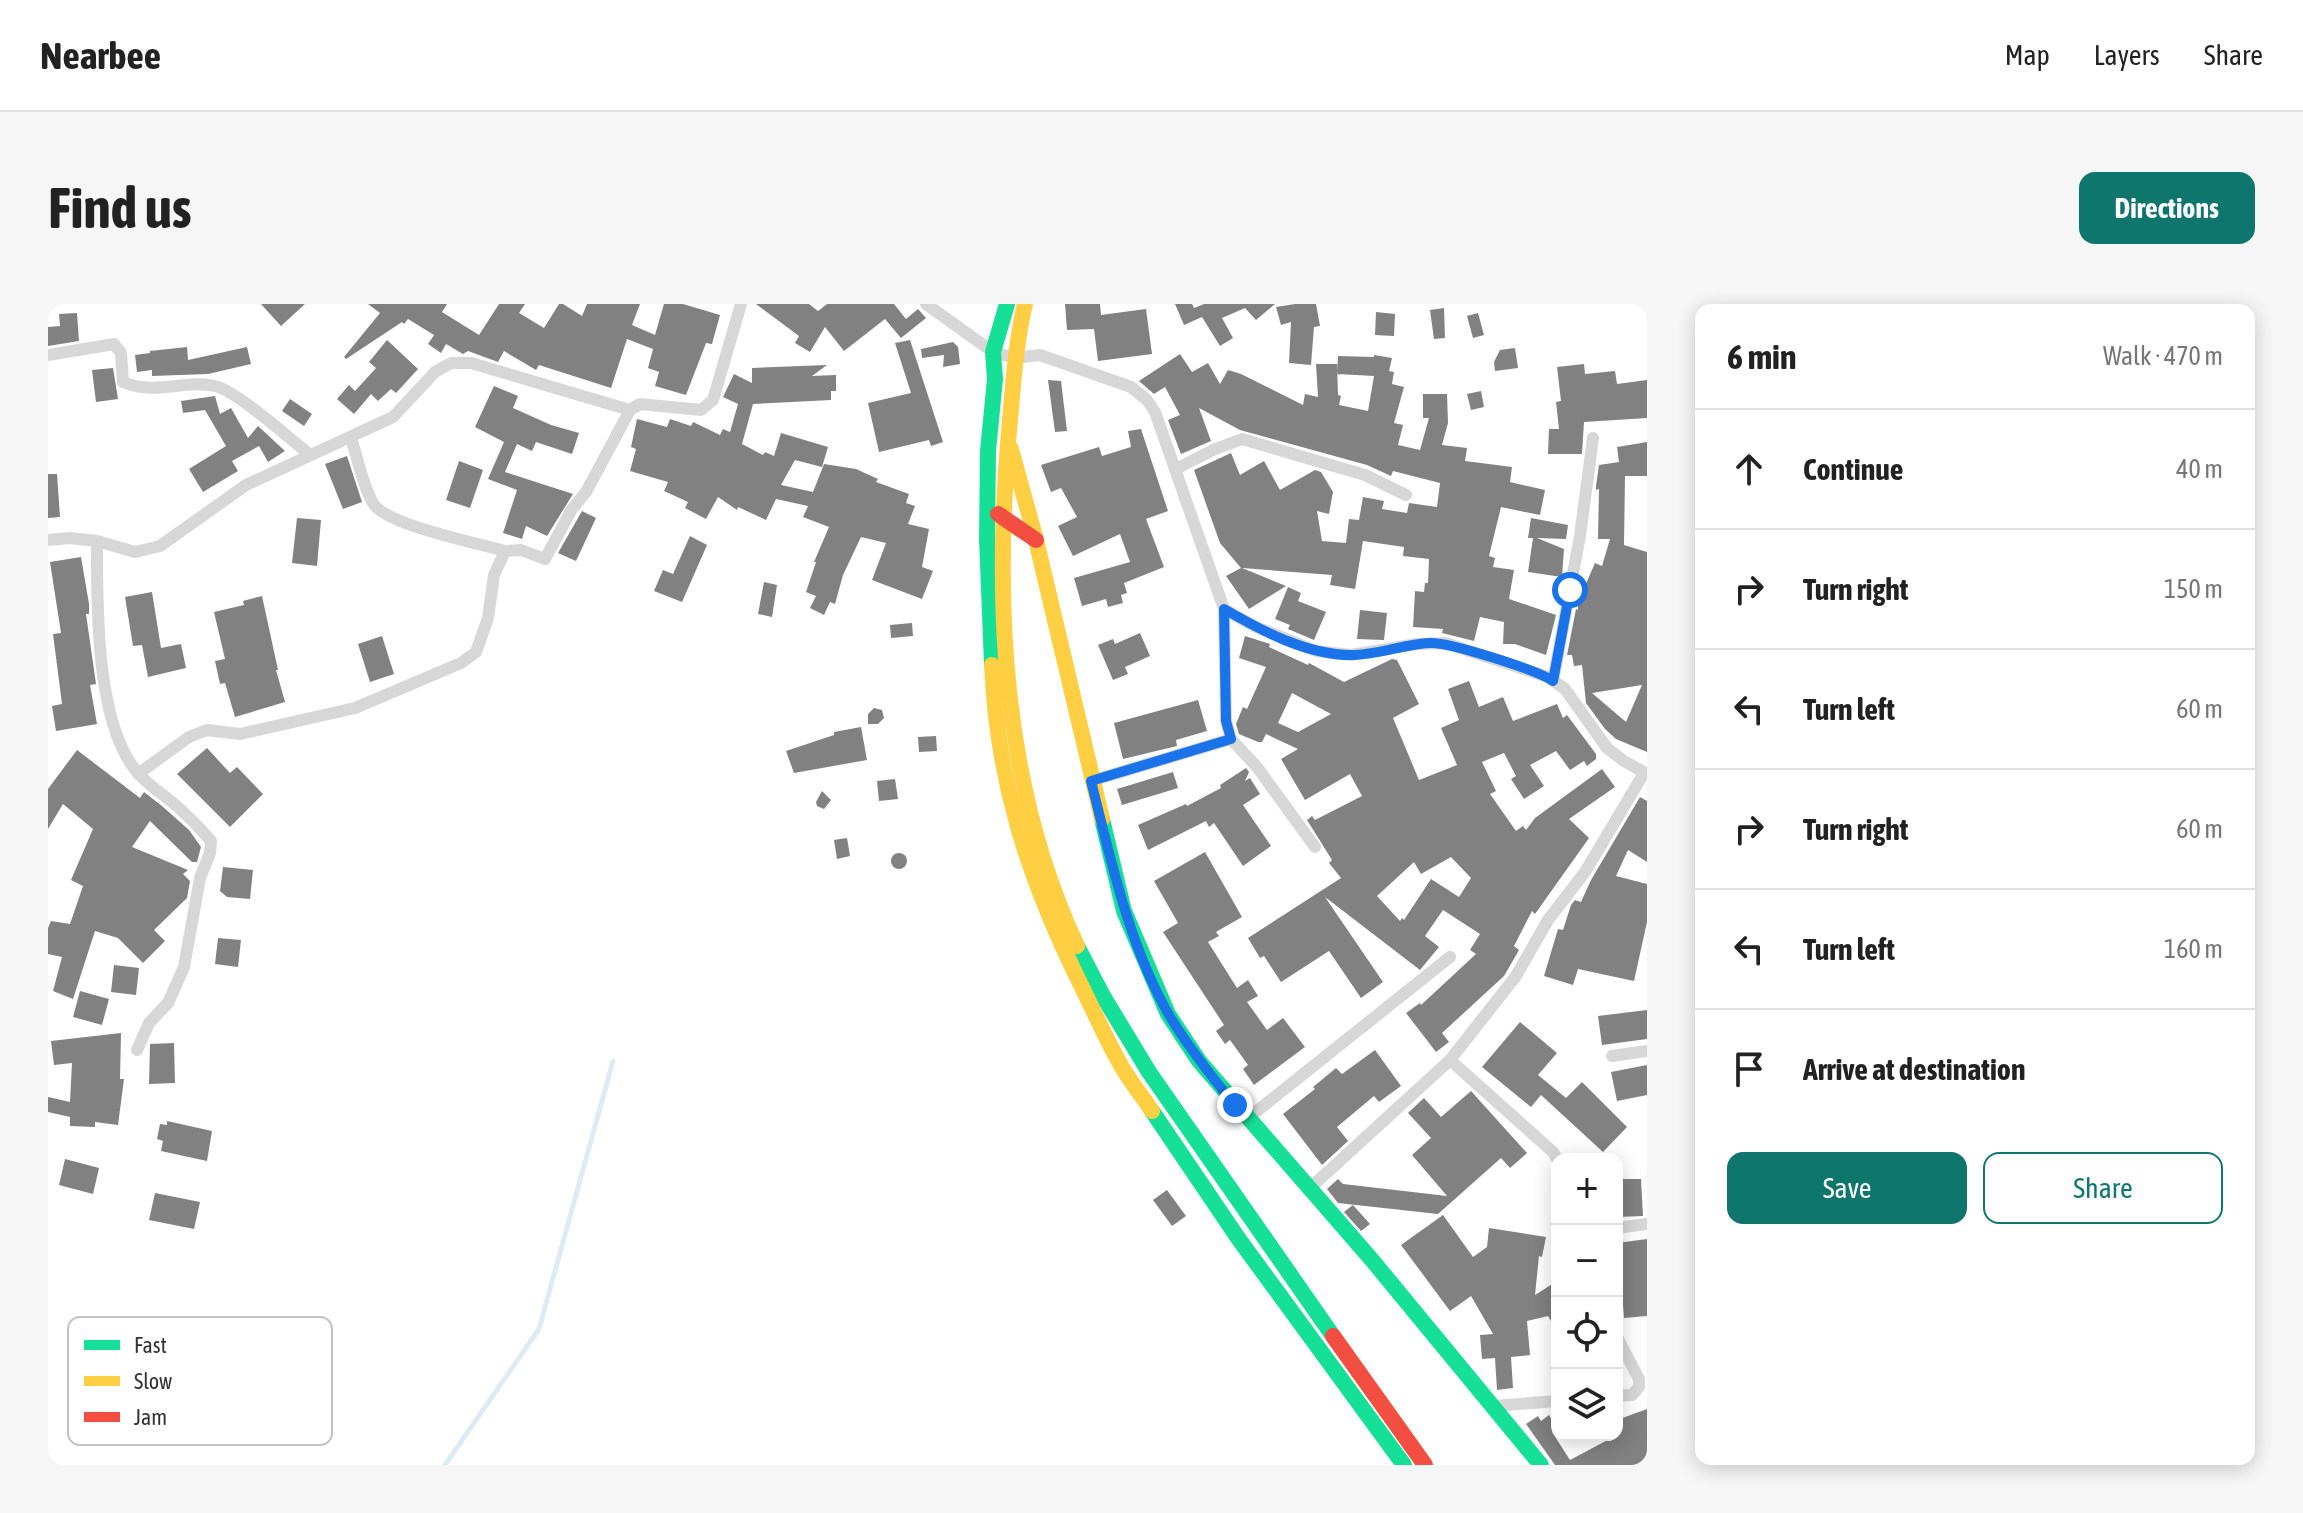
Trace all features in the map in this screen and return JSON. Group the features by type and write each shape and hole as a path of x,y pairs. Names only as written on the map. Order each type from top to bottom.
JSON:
{"main road":[{"path":"1007,304 993,352 995,379 986,496 992,671 1003,769 1016,827 1054,929 1118,1061 1238,1238 1404,1465"},
{"path":"1025,304 1015,358 1003,520 1007,663 1021,780 1035,836 1074,940 1149,1074 1292,1281 1425,1465"},
{"path":"1008,436 1036,540 1124,911 1168,1014 1199,1061 1541,1465"},
{"path":"986,496 1003,520 1036,540"}],"street":[{"path":"351,438 373,502 382,513 422,529 505,551 521,550 545,559 572,509 586,492 630,410 640,404 701,410 713,400 741,304"},
{"path":"926,304 993,352 1015,358 1040,355 1131,387 1147,400 1155,412 1224,609 1226,721 1231,739 1257,767 1315,847"},
{"path":"48,355 114,344 121,353 123,382 137,387 218,387 253,409 310,455"},
{"path":"48,540 70,538 97,541 135,552 160,546 246,485 393,417 435,372 451,363 471,363 630,410"},
{"path":"1553,681 1580,536 1593,438"},
{"path":"1176,469 1242,439 1365,475 1406,495"},
{"path":"97,541 96,621 106,690 120,745 138,774 198,825 211,841 210,853 200,878 184,967 168,1003 149,1023 137,1050"},
{"path":"138,774 189,737 207,730 240,734 355,708 461,663 476,652 488,618 494,575 505,551"},
{"path":"1224,609 1254,626 1316,651 1351,655 1417,644 1445,643 1553,681 1565,689 1607,748 1646,773 1585,872 1548,920 1516,976 1450,1060 1309,1189"},
{"path":"1091,781 1231,739"},
{"path":"1247,1119 1450,957"},
{"path":"1612,1056 1647,1051"},
{"path":"1450,1060 1554,1153"},
{"path":"1623,1227 1647,1224"},
{"path":"1623,1348 1636,1371 1639,1387 1632,1395 1623,1396"},
{"path":"1494,1406 1551,1401"}],"building":[{"path":"261,304 305,304 281,326"},
{"path":"368,304 447,304 442,312 479,335 499,304 525,304 519,313 544,328 559,304 582,316 587,304 640,304 632,325 655,335 664,304 683,304 720,315 712,344 706,343 686,395 655,386 659,372 648,368 653,349 627,339 611,388 539,365 536,370 504,351 498,362 468,351 463,354 446,344 441,353 428,344 434,335 408,319 346,359 344,357 380,313"},
{"path":"756,304 809,304 818,311 827,304 894,304 906,319 918,309 926,318 901,338 885,319 844,351 825,327 810,352 795,343 799,336"},
{"path":"1065,304 1100,304 1101,315 1146,309 1152,354 1098,361 1094,329 1067,330"},
{"path":"1175,304 1192,304 1194,308 1204,304 1275,304 1256,320 1245,308 1222,318 1233,338 1220,346 1202,317 1184,325"},
{"path":"1316,304 1320,326 1314,327 1311,365 1289,363 1291,322 1281,325 1276,307"},
{"path":"1444,308 1445,338 1434,339 1430,310"},
{"path":"1376,312 1395,314 1394,336 1375,335"},
{"path":"77,313 79,341 48,346 48,327 60,326 59,314"},
{"path":"1478,313 1484,335 1473,338 1467,316"},
{"path":"387,340 418,369 396,393 391,389 378,401 371,394 354,414 337,399 349,385 355,391 376,368 369,362"},
{"path":"910,340 943,442 931,446 929,440 879,452 868,403 911,393 895,343"},
{"path":"953,342 958,347 960,364 943,367 944,355 922,358 921,349"},
{"path":"187,347 188,360 247,347 251,364 208,374 152,376 152,370 137,372 135,355"},
{"path":"1515,348 1518,368 1495,371 1494,362 1500,350"},
{"path":"1180,354 1192,372 1208,363 1220,384 1228,370 1303,405 1305,394 1318,397 1316,364 1337,364 1337,370 1338,356 1392,358 1389,371 1394,372 1392,384 1404,387 1394,423 1403,425 1398,445 1420,450 1429,418 1423,418 1423,394 1447,394 1448,423 1442,445 1467,448 1465,461 1512,467 1510,482 1545,490 1540,515 1501,507 1489,556 1495,558 1493,567 1514,570 1509,599 1556,615 1546,655 1515,644 1503,644 1504,622 1480,617 1474,641 1442,633 1443,629 1413,627 1415,591 1424,592 1425,583 1428,583 1429,559 1403,556 1404,547 1363,541 1355,589 1330,585 1332,575 1242,568 1286,586 1249,609 1226,576 1241,568 1220,543 1194,470 1231,453 1240,475 1264,461 1280,490 1315,470 1321,472 1333,492 1329,514 1317,511 1322,541 1346,543 1349,519 1359,520 1363,497 1384,501 1382,509 1407,513 1409,503 1437,507 1440,483 1393,471 1391,476 1367,465 1240,430 1199,408 1211,441 1181,454 1168,420 1180,415 1165,387 1154,394 1139,381","holes":["1337,374 1374,376 1368,411 1339,405 1341,396 1338,395"]},
{"path":"1584,364 1585,374 1615,371 1617,384 1647,380 1647,418 1584,422 1582,454 1548,454 1549,429 1559,429 1556,402 1561,401 1557,367"},
{"path":"827,365 812,376 836,375 836,391 831,391 831,400 753,404 742,444 763,455 765,452 774,456 781,433 828,447 822,467 795,460 781,485 813,492 824,464 856,469 878,479 876,482 909,494 906,503 915,506 908,524 929,529 922,567 933,571 922,599 872,580 886,543 861,537 843,575 835,604 830,602 824,615 810,608 816,596 806,592 814,562 829,527 803,517 808,506 776,499 766,520 738,507 737,510 718,497 706,519 685,508 688,502 664,491 668,482 630,471 636,449 631,447 637,419 667,427 670,419 691,426 693,422 720,435 723,429 730,432 738,404 723,397 734,374 752,383 752,368"},
{"path":"113,368 118,399 96,402 92,370"},
{"path":"1048,380 1061,381 1067,431 1055,432"},
{"path":"494,386 518,396 513,408 551,425 579,433 572,454 536,442 532,451 517,444 505,472 573,494 547,536 526,526 522,539 503,533 517,490 488,479 504,442 475,427"},
{"path":"1481,391 1484,407 1471,410 1467,394"},
{"path":"215,396 220,414 231,408 248,438 258,426 285,451 268,462 259,446 232,461 238,471 203,492 189,469 226,446 205,410 183,413 181,401"},
{"path":"290,399 312,414 304,426 282,411"},
{"path":"1141,429 1168,511 1146,519 1164,567 1124,583 1127,593 1121,595 1123,603 1108,607 1106,599 1082,606 1074,578 1130,562 1120,534 1073,556 1058,526 1077,517 1061,488 1051,492 1041,465 1099,447 1102,456 1131,447 1128,431"},
{"path":"1647,442 1647,476 1625,476 1624,545 1647,552 1647,752 1616,739 1605,729 1586,703 1582,665 1574,666 1572,655 1567,655 1578,602 1595,563 1602,566 1610,539 1598,539 1599,489 1596,490 1596,486 1599,465 1619,462 1617,447","holes":["1642,685 1626,722 1592,693"]},
{"path":"347,456 362,502 343,509 325,464"},
{"path":"459,461 483,470 470,508 446,500"},
{"path":"48,474 57,474 60,517 48,518"},
{"path":"582,511 596,518 576,561 558,553"},
{"path":"297,518 321,520 317,566 292,563"},
{"path":"1531,518 1568,525 1566,539 1537,538 1564,549 1562,577 1528,572 1533,538 1528,538"},
{"path":"690,536 707,545 682,602 654,591 663,570 673,574"},
{"path":"81,557 89,604 89,614 86,614 96,684 90,685 97,724 56,731 52,706 62,704 53,634 61,633 50,562"},
{"path":"764,582 777,585 772,617 758,614"},
{"path":"1288,587 1301,593 1298,601 1326,612 1314,640 1288,629 1290,625 1275,619"},
{"path":"152,592 161,648 181,644 186,668 148,677 142,645 133,646 125,597"},
{"path":"262,596 285,702 235,717 225,683 220,684 215,661 225,659 214,612 244,605 243,601"},
{"path":"1360,610 1387,613 1384,640 1357,639"},
{"path":"912,623 913,636 891,638 890,625"},
{"path":"1140,633 1150,656 1125,667 1128,674 1113,680 1098,645 1113,639 1115,644"},
{"path":"382,636 394,674 370,682 358,644"},
{"path":"1245,636 1270,644 1269,647 1309,663 1344,682 1392,659 1397,660 1419,704 1393,718 1419,780 1457,765 1441,728 1459,720 1448,689 1469,681 1479,707 1503,697 1513,721 1557,704 1563,718 1567,715 1596,754 1596,759 1587,766 1584,761 1570,770 1556,751 1530,765 1544,786 1524,799 1511,779 1516,776 1504,753 1482,762 1496,791 1490,794 1516,831 1523,826 1526,830 1535,818 1602,769 1615,787 1569,819 1589,838 1535,914 1532,911 1514,946 1519,950 1504,976 1442,1033 1449,1042 1436,1052 1406,1013 1421,1005 1476,954 1470,950 1480,934 1443,910 1425,936 1439,947 1420,970 1325,897 1383,982 1361,998 1329,951 1281,982 1264,956 1260,958 1248,938 1341,878 1329,863 1332,860 1307,820 1312,816 1315,820 1362,796 1350,774 1305,800 1281,759 1298,749 1266,734 1262,742 1258,742 1239,734 1236,724 1243,707 1247,709 1266,667 1239,658","holes":["1292,693 1331,714 1298,732 1278,723","1451,857 1471,878 1459,897 1431,879 1404,920 1402,918 1400,921 1377,896 1414,862 1421,874"]},
{"path":"1198,700 1207,731 1176,740 1177,746 1123,759 1114,723"},
{"path":"874,708 882,710 884,718 878,724 868,724 868,714"},
{"path":"861,727 867,760 794,773 786,751 834,735 834,732"},
{"path":"936,736 937,751 919,752 918,737"},
{"path":"207,748 230,773 237,767 263,794 230,827 177,774"},
{"path":"77,750 140,798 144,792 162,806 189,830 201,847 197,862 192,862 150,821 132,847 188,870 183,874 190,881 187,898 154,930 165,941 143,963 118,938 95,931 73,999 53,991 62,957 48,954 48,928 51,921 70,924 83,886 71,880 93,829 63,804 48,829 48,789"},
{"path":"1246,768 1249,772 1245,781 1250,778 1260,794 1243,805 1271,846 1243,866 1214,823 1209,827 1206,821 1148,850 1138,825 1187,806 1221,788 1220,785"},
{"path":"1173,772 1178,788 1122,805 1117,789"},
{"path":"895,779 898,799 879,801 877,781"},
{"path":"822,791 831,800 824,809 816,802"},
{"path":"1640,797 1647,801 1647,862 1628,850 1616,876 1647,884 1647,922 1634,981 1578,969 1573,985 1544,976 1558,929 1563,930 1575,900 1581,902"},
{"path":"847,838 850,856 837,859 834,840"},
{"path":"1205,852 1242,917 1216,932 1219,936 1208,942 1237,988 1248,980 1258,996 1247,1002 1267,1030 1283,1018 1305,1047 1254,1085 1243,1069 1248,1065 1230,1040 1225,1044 1216,1031 1224,1025 1163,932 1178,923 1154,881"},
{"path":"899,853 907,861 899,869 891,861"},
{"path":"223,867 253,870 250,899 227,897 220,891"},
{"path":"218,938 241,940 238,967 215,964"},
{"path":"114,965 139,968 136,995 111,992"},
{"path":"80,991 109,999 102,1025 73,1017"},
{"path":"1647,1010 1647,1039 1602,1045 1598,1016"},
{"path":"1520,1022 1557,1053 1538,1075 1566,1098 1582,1082 1627,1127 1603,1152 1541,1095 1531,1107 1482,1067"},
{"path":"121,1033 120,1079 124,1079 118,1125 95,1122 95,1127 70,1126 70,1117 48,1112 48,1097 70,1102 72,1063 54,1065 51,1041"},
{"path":"174,1043 175,1083 149,1084 150,1044"},
{"path":"1375,1050 1401,1086 1379,1102 1374,1096 1337,1127 1348,1141 1322,1165 1283,1114 1336,1068 1342,1074"},
{"path":"1647,1065 1647,1095 1617,1101 1611,1072"},
{"path":"1471,1091 1527,1153 1510,1168 1501,1158 1438,1214 1338,1203 1327,1189 1338,1179 1343,1184 1447,1196 1412,1155 1431,1138 1408,1113 1424,1098 1441,1117"},
{"path":"167,1121 212,1131 207,1161 161,1151 163,1141 157,1139 160,1124 167,1125"},
{"path":"65,1159 99,1168 93,1194 59,1185"},
{"path":"1623,1179 1641,1179 1643,1216 1623,1217"},
{"path":"1167,1190 1186,1216 1172,1226 1153,1200"},
{"path":"155,1193 200,1202 194,1229 149,1220"},
{"path":"1353,1205 1370,1224 1361,1231 1344,1212"},
{"path":"1443,1215 1473,1257 1487,1247 1489,1228 1546,1237 1542,1257 1539,1256 1535,1295 1551,1285 1551,1321 1548,1316 1527,1321 1530,1355 1511,1357 1513,1388 1497,1390 1495,1358 1482,1359 1480,1335 1493,1334 1471,1296 1450,1311 1401,1245"},
{"path":"1647,1239 1647,1316 1624,1318 1623,1242"},
{"path":"1647,1409 1647,1463 1555,1465 1526,1424 1538,1416 1541,1421 1549,1415 1551,1441 1558,1441 1570,1460 1606,1441 1623,1441 1623,1418"}],"waterway":[{"path":"445,1465 539,1329 613,1061"}],"traffic: fast":[{"path":"992,665 987,538 988,451 995,379 993,352 1007,304"},
{"path":"1102,819 1124,911 1168,1014 1199,1061 1372,1260 1541,1465"},
{"path":"1077,946 1149,1072 1333,1336"},
{"path":"1152,1111 1238,1238 1404,1465"}],"traffic: slow":[{"path":"1025,304 1015,368 1005,496 1004,628 1009,693 1033,822 1052,885 1077,946"},
{"path":"1011,449 1036,540 1102,819"},
{"path":"992,665 1000,748 1029,863 1059,939 1107,1040 1152,1111"}],"traffic: jam":[{"path":"998,514 1036,540"},
{"path":"1333,1336 1425,1465"}],"route":[{"path":"1235,1105 1199,1061 1168,1014 1151,976 1124,911 1091,781 1231,739 1226,721 1224,609 1254,626 1316,651 1351,655 1417,644 1445,643 1553,681 1570,590"}]}
